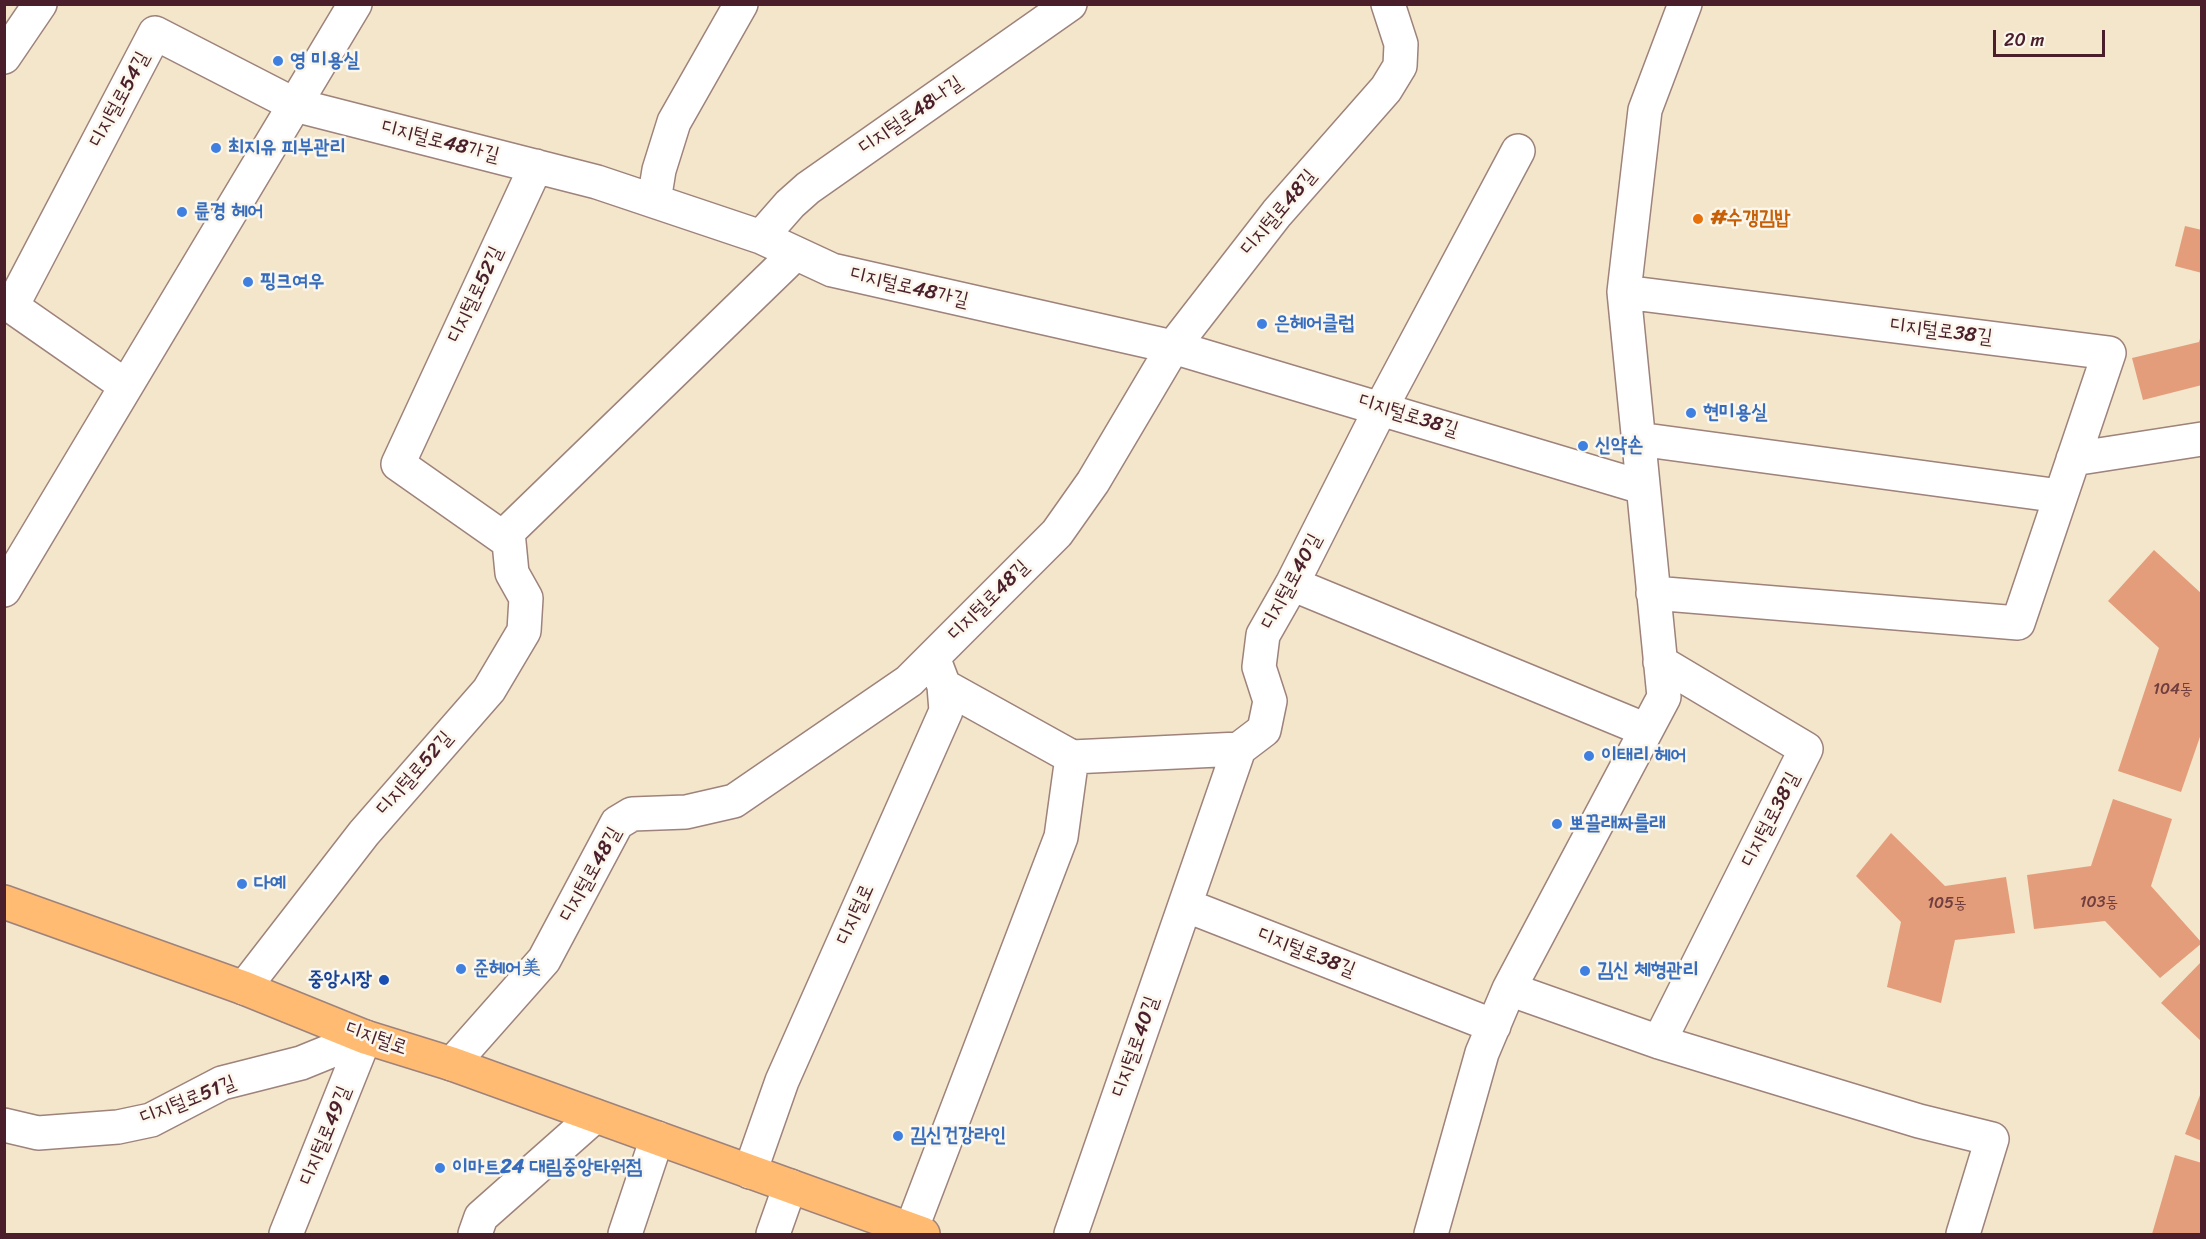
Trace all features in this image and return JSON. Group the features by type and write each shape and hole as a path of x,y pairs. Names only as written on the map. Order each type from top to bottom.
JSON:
{"main road":[{"name":"디지털로","path":"4,902 244,988 365,1037 452,1064 917,1232"}],"street":[{"path":"4,57 40,4"},
{"path":"4,590 13,556 126,386 355,4"},
{"path":"654,201 659,170 674,122 741,4"},
{"name":"디지털로48나길","path":"761,237 790,204 808,188 1070,4"},
{"name":"디지털로48길","path":"452,1064 544,960 617,823 632,814 686,812 734,801 909,681 939,672 1056,532 1093,482 1173,347 1277,213 1386,89 1400,66 1401,44 1388,4"},
{"path":"1431,1234 1482,1053 1509,989 1664,698 1624,292 1645,110 1685,4"},
{"name":"디지털로54길","path":"126,386 8,303 155,33 295,105"},
{"name":"디지털로48가길","path":"295,105 597,182 761,237 832,270 1173,347"},
{"name":"디지털로40길","path":"1071,1234 1239,749 1264,730 1270,700 1259,667 1263,635 1292,584 1381,408 1518,151"},
{"name":"디지털로52길","path":"244,988 364,833 489,690 524,631 526,598 512,573 509,542 398,464 536,166"},
{"path":"509,542 508,532 795,254"},
{"name":"디지털로38길","path":"1624,292 2109,353 2018,623 1653,593"},
{"name":"디지털로38길","path":"1173,347 1635,485 1643,485"},
{"path":"1638,439 2060,496"},
{"path":"2073,459 2202,440"},
{"path":"1292,584 1646,730"},
{"name":"디지털로38길","path":"1659,1042 1806,749 1660,662"},
{"path":"939,672 1072,757 1239,749"},
{"name":"디지털로","path":"750,1172 782,1081 946,711 939,672"},
{"name":"디지털로","path":"917,1232 1061,837 1072,757"},
{"name":"디지털로38길","path":"1185,905 1494,1026"},
{"path":"1509,989 1659,1042 1919,1122 1992,1139 1963,1234"},
{"name":"디지털로51길","path":"4,1125 38,1133 117,1127 151,1120 222,1083 301,1063 365,1037"},
{"name":"디지털로49길","path":"286,1234 365,1037"},
{"path":"475,1234 481,1217 595,1116"},
{"path":"625,1234 657,1138"},
{"path":"773,1234 790,1186"}],"building":[{"path":"2185,226 2202,230 2202,273 2175,266"},
{"path":"2201,335 2202,385 2143,400 2132,358 2199,342"},
{"path":"2154,550 2202,594 2202,731 2181,792 2118,771 2159,648 2108,601"},
{"path":"2113,799 2172,819 2151,886 2202,943 2160,978 2105,921 2034,929 2027,875 2091,866"},
{"path":"1891,833 1945,886 2006,877 2015,933 1955,940 1941,1003 1887,987 1901,922 1856,876"},
{"path":"2202,961 2202,1042 2161,1003"},
{"path":"2202,1090 2202,1141 2185,1134"},
{"path":"2175,1155 2202,1163 2202,1234 2152,1234"}],"place":[{"name":"영 미용실","path":"278,61"},
{"name":"최지유 피부관리","path":"216,148"},
{"name":"륜경 헤어","path":"182,212"},
{"name":"#수갱김밥","path":"1698,219"},
{"name":"핑크여우","path":"248,282"},
{"name":"은헤어클럽","path":"1262,324"},
{"name":"현미용실","path":"1691,413"},
{"name":"신약손","path":"1583,446"},
{"name":"이태리 헤어","path":"1589,756"},
{"name":"뽀끌래짜를래","path":"1557,824"},
{"name":"다예","path":"242,884"},
{"name":"준헤어美","path":"461,969"},
{"name":"김신 체형관리","path":"1585,971"},
{"name":"중앙시장","path":"384,980"},
{"name":"김신건강라인","path":"898,1136"},
{"name":"이마트24 대림중앙타워점","path":"440,1168"}]}
